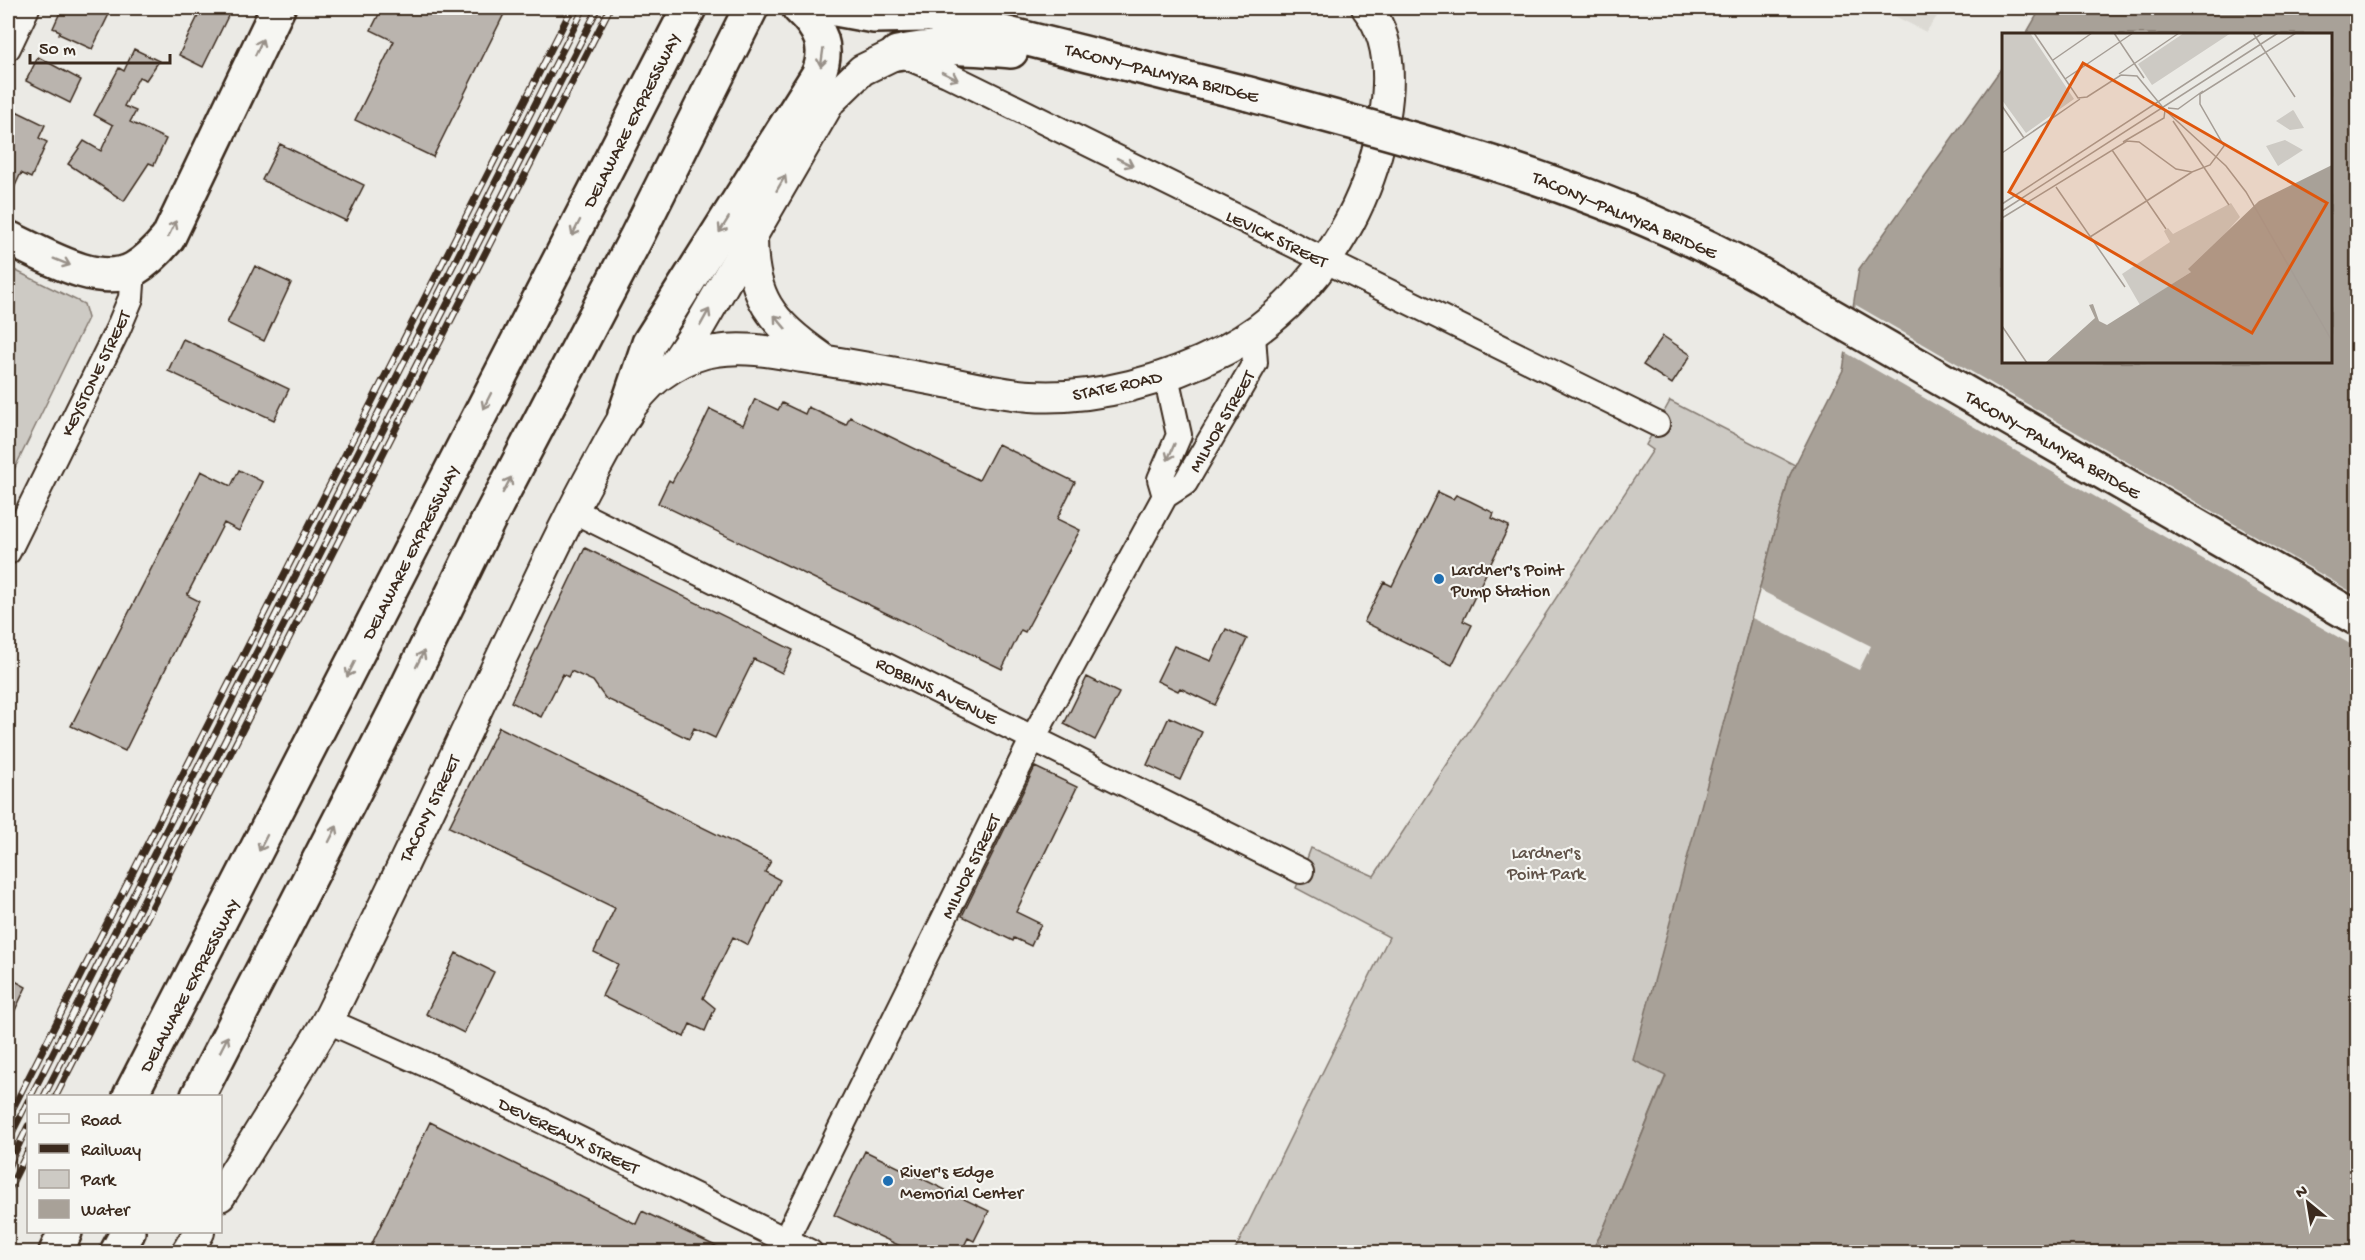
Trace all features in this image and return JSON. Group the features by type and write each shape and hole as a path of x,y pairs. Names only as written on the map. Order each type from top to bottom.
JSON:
{"highway":[{"path":"8,238 62,263 94,274 111,276 133,270 152,257 168,238 278,8"},
{"name":"DELAWARE EXPRESSWAY","path":"131,1095 688,8"},
{"path":"625,414 649,343 818,75 824,59 823,42 816,26 799,8"},
{"path":"830,8 874,16 933,13"},
{"path":"199,1095 389,722 488,520 638,236 749,11"},
{"name":"TACONY–PALMYRA BRIDGE","path":"933,13 1249,94 1522,171 1604,201 1697,241 2358,619"},
{"path":"897,53 928,47 958,46 1114,59"},
{"path":"56,1252 65,1233"},
{"path":"117,1252 127,1233"}],"main road":[{"name":"STATE ROAD","path":"625,414 645,390 673,366 702,354 739,349 824,360 1034,397 1096,392 1166,376 1253,335 1298,294 1324,261 1352,218 1369,179 1384,120 1387,62 1374,15 1367,8"},
{"path":"673,366 695,334 830,101 862,70 897,53"},
{"path":"752,233 753,273 764,302 796,340 824,360"},
{"name":"TACONY STREET","path":"222,1193 328,1021 572,510 625,414"},
{"path":"187,1252 198,1233"}],"street":[{"path":"8,48 27,8"},
{"name":"LEVICK STREET","path":"897,53 947,74 1657,424"},
{"name":"KEYSTONE STREET","path":"8,552 121,322 131,298 133,270"},
{"name":"MILNOR STREET","path":"785,1241 1033,738 1165,496 1185,483 1255,363 1253,335"},
{"name":"MILNOR STREET","path":"1165,496 1160,479 1179,435 1166,376"},
{"name":"ROBBINS AVENUE","path":"572,510 1301,871"},
{"name":"DEVEREAUX STREET","path":"328,1021 435,1068 810,1252"}],"shaded area":[{"path":"1879,8 1943,8 1926,32"}],"green space":[{"path":"8,267 84,304 88,318 8,482"},
{"name":"Lardner's Point Park","path":"1670,401 1795,465 1790,475 1634,1060 1666,1075 1603,1230 1591,1252 1234,1252 1389,937 1296,888 1311,848 1374,876 1653,450 1646,445"}],"water":[{"path":"2041,8 2357,8 2357,1252 1591,1252 1603,1230 1666,1076 1633,1060 1790,475 1843,370 1859,269 2002,67 2002,363 2332,363 2332,33 2027,33"}],"pier":[{"path":"1856,305 2357,595 2357,648 1843,351 1848,320"},
{"path":"1760,590 1871,646 1859,670 1752,618"}],"building":[{"path":"62,8 112,8 92,49 59,34 60,31 53,28"},
{"path":"202,8 232,8 203,67 179,55"},
{"path":"382,8 507,8 433,157 355,120 394,41 371,30"},
{"path":"134,49 159,61 146,80 139,77 124,106 136,111 130,122 166,139 154,165 149,163 124,201 68,164 84,141 101,151 113,125 94,115 119,68 124,71"},
{"path":"38,57 81,80 70,103 26,81"},
{"path":"16,111 45,125 39,138 47,142 31,178 21,173 8,201 8,125"},
{"path":"280,144 364,185 346,221 262,180"},
{"path":"255,266 291,283 264,341 227,323"},
{"path":"1663,336 1691,355 1672,384 1643,365"},
{"path":"183,339 289,389 274,420 168,371"},
{"path":"755,399 778,410 782,403 805,414 808,407 846,425 850,417 979,480 998,444 1075,482 1057,519 1080,530 1025,632 1021,630 1002,669 658,503 669,480 672,482 692,446 710,409 743,425"},
{"path":"239,470 263,482 239,531 224,523 187,595 199,601 125,751 71,726 201,471 231,486"},
{"name":"Lardner's Point Pump Station","path":"1438,492 1453,499 1456,495 1470,501 1494,513 1492,518 1509,526 1463,621 1472,625 1452,665 1364,622 1384,582 1392,586"},
{"path":"585,548 793,650 782,673 754,659 715,738 694,728 689,739 605,698 593,681 571,671 568,677 563,674 541,717 511,702"},
{"path":"1226,629 1247,639 1215,705 1180,688 1178,691 1157,681 1174,646 1211,661"},
{"path":"1087,677 1119,693 1095,740 1064,724"},
{"path":"1169,717 1202,732 1180,780 1147,765"},
{"path":"499,727 771,861 765,872 780,880 748,945 733,937 703,998 715,1008 705,1031 690,1024 684,1037 602,996 618,964 594,952 615,908 449,827"},
{"path":"1035,767 1077,787 1016,912 1041,924 1031,946 1014,938 1013,941 962,916"},
{"path":"456,953 494,972 464,1033 426,1014"},
{"path":"8,977 26,987 8,1025"},
{"path":"430,1122 636,1224 642,1211 728,1252 368,1252"},
{"name":"River's Edge Memorial Center","path":"865,1151 989,1211 974,1241 968,1238 961,1252 913,1252 834,1215"}],"railway":[{"path":"8,1118 572,8"},
{"path":"32,1095 584,8"},
{"path":"45,1095 598,8"},
{"path":"57,1095 610,8"},
{"path":"8,1141 27,1103"},
{"path":"8,1167 27,1128"},
{"path":"8,1191 27,1153"}],"place":[{"name":"Lardner's Point Pump Station","path":"1439,579"},
{"name":"River's Edge Memorial Center","path":"888,1181"}]}
